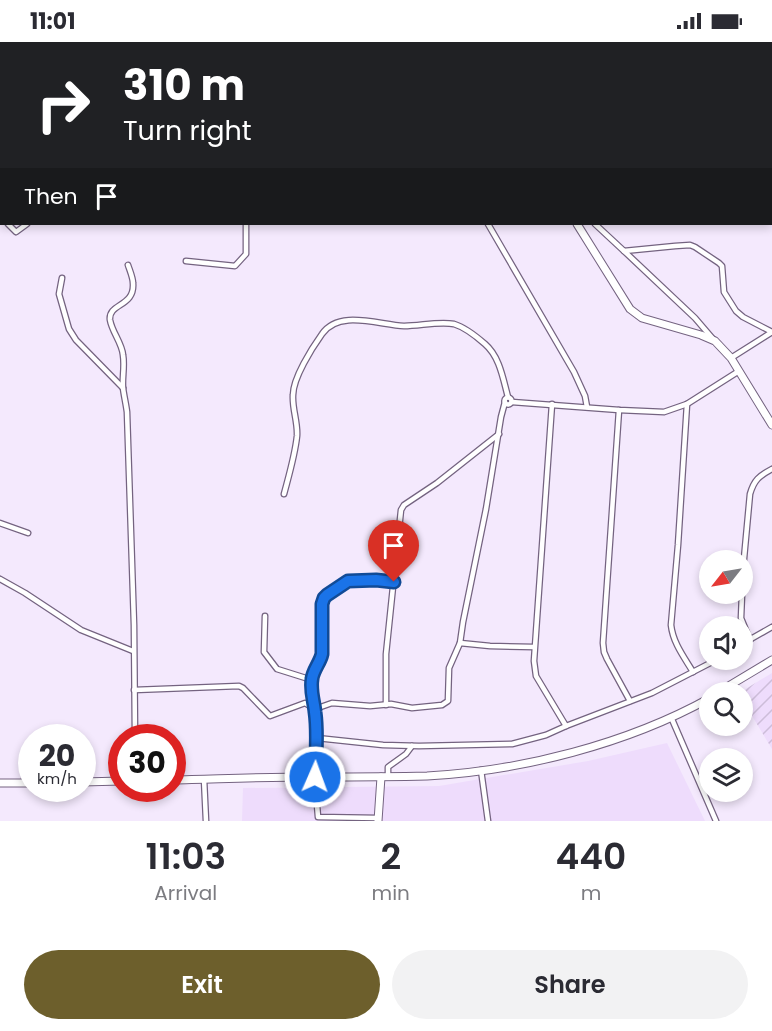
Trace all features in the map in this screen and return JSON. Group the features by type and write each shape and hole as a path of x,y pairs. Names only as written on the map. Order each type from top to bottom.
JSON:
{"street":[{"path":"9,225 16,232 26,225"},
{"path":"186,261 235,266 246,254 246,225"},
{"path":"489,225 574,372 585,396 587,407"},
{"path":"578,225 624,302 636,314 642,318 715,341"},
{"path":"596,225 695,318 731,358 772,425"},
{"path":"624,251 690,245 695,247 722,266 724,292 736,311 772,332"},
{"path":"128,265 133,283 132,295 111,312 110,320 124,357 123,388 127,412 130,467 135,724"},
{"path":"62,278 59,294 69,328 76,340 123,388"},
{"path":"284,494 297,434 292,393 295,382 321,335 331,325 354,320 403,326 445,323 458,326 491,349 500,368 508,400 499,434 460,643 449,668 446,704 412,708 400,705 370,706 332,703 315,709"},
{"path":"731,358 772,332"},
{"path":"508,400 664,412 687,404 739,371"},
{"path":"552,404 534,670 566,726"},
{"path":"687,404 671,625 676,643 693,672"},
{"path":"619,410 603,643 607,659 630,701"},
{"path":"386,705 386,654 401,510 404,505 438,483 499,434"},
{"path":"745,550 750,494 753,485 757,479 772,470"},
{"path":"0,523 28,532"},
{"path":"0,579 81,630 133,651"},
{"path":"394,582 348,581 324,598 322,604 322,654 314,670 312,681 317,738 315,777 318,817 378,820 384,777 388,767 412,746"},
{"path":"265,616 264,652 277,669 312,681"},
{"path":"753,638 772,627"},
{"path":"460,643 534,647"},
{"path":"735,682 772,660"},
{"path":"317,738 412,746 512,744 546,735 659,690 699,669"},
{"path":"134,690 239,686 270,716 305,703 315,709"},
{"path":"186,780 427,776 481,770 578,751 618,738 699,703"},
{"path":"671,717 716,821"},
{"path":"481,770 488,821"},
{"path":"204,779 206,821"},
{"path":"0,783 18,783"}],"shaded area":[{"path":"772,673 772,749 753,718 753,685"},
{"path":"667,743 705,821 242,821 243,788 439,786 588,761"}],"route":[{"path":"315,777 317,738 311,687 314,670 322,654 324,598 348,581 394,582"}]}
